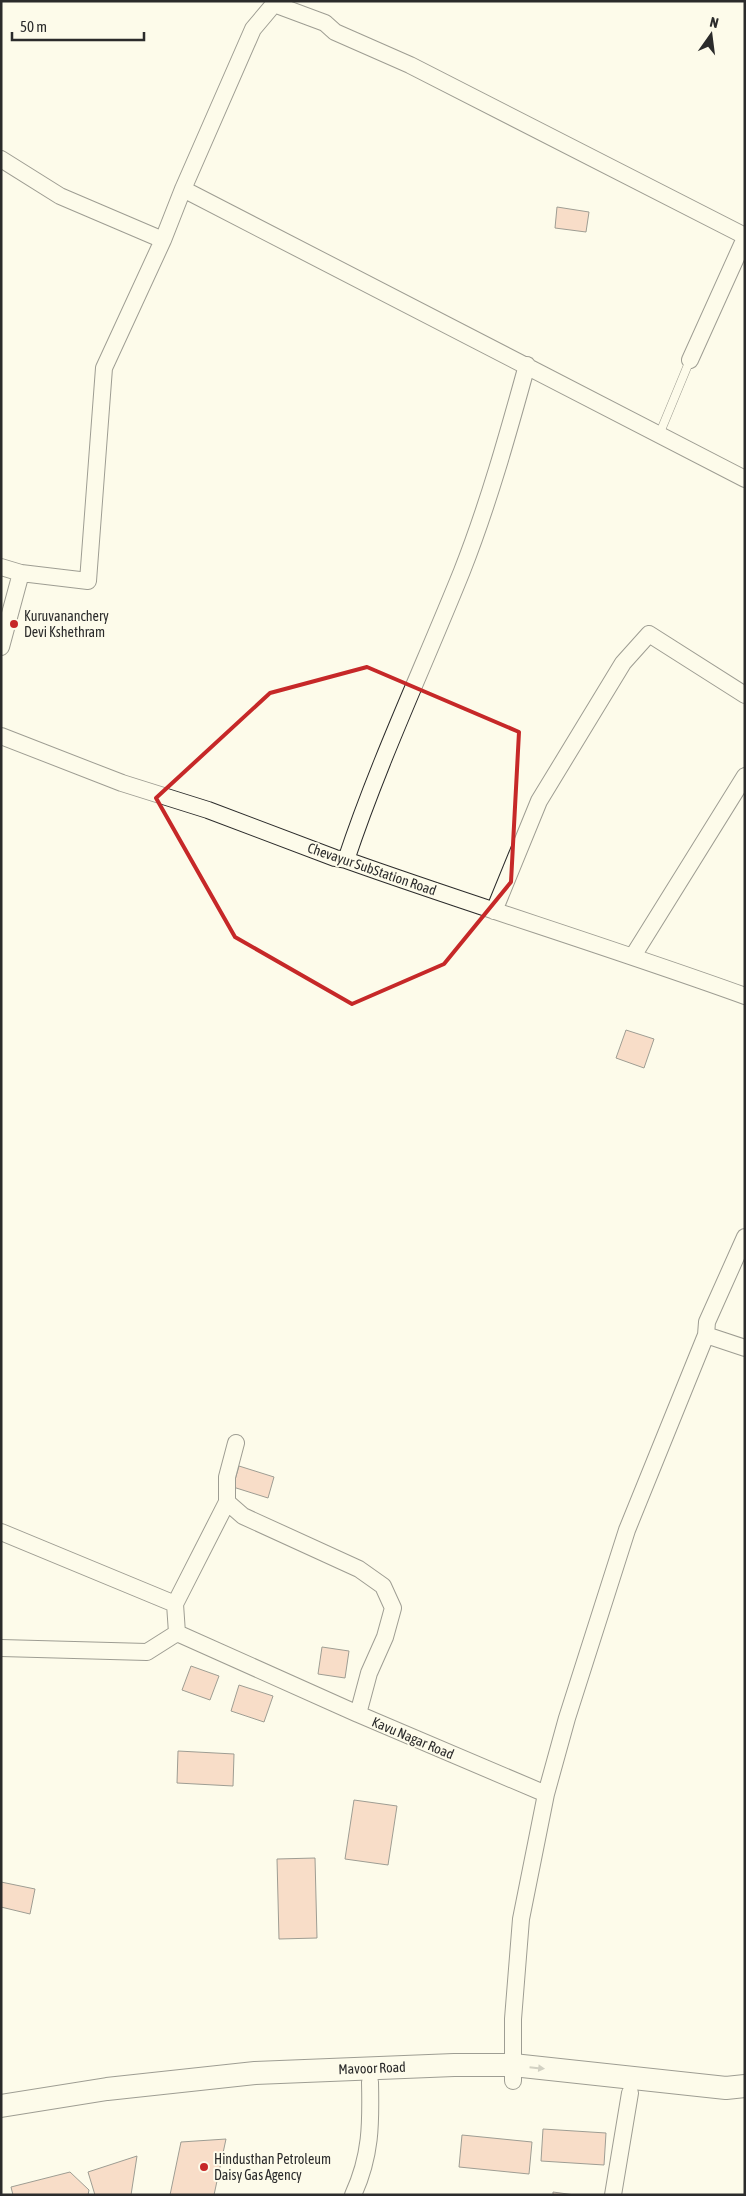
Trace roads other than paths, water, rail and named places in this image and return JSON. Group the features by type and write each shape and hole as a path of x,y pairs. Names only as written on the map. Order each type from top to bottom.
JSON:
{"main road":[{"name":"Mavoor Road","path":"1,2106 107,2089 255,2073 454,2065 630,2093 720,2102 745,2100"},
{"name":"Mavoor Road","path":"1,2120 105,2103 251,2087 448,2079 513,2073 726,2088 745,2086"}],"street":[{"path":"1,567 21,573 88,581 104,368 163,240 183,188 253,29 275,3 325,24 335,32 410,65 745,237 690,360"},
{"path":"1,159 60,196 163,240"},
{"path":"183,188 745,479"},
{"path":"346,860 362,811 462,569 507,439 527,365"},
{"path":"1,647 21,573"},
{"path":"494,911 539,801 623,663 649,634 745,695"},
{"name":"Chevayur SubStation Road","path":"1,736 122,783 208,810 335,858 346,860 494,911 634,956 745,996"},
{"path":"634,956 745,776"},
{"path":"513,2073 513,2019 521,1919 546,1794 567,1718 627,1530 706,1335 707,1322 745,1237"},
{"path":"706,1335 745,1348"},
{"path":"177,1634 175,1604 227,1502 227,1477 236,1443"},
{"name":"Kavu Nagar Road","path":"227,1502 242,1516 359,1569 383,1586 392,1608 385,1637 369,1673 358,1714 546,1794"},
{"path":"1,1532 175,1604"},
{"path":"177,1634 358,1714"},
{"path":"1,1648 147,1652 177,1634"},
{"path":"353,2195 363,2173 369,2141 370,2082"},
{"path":"612,2195 630,2093"}],"lane":[{"path":"658,435 690,360"}],"place":[{"name":"Kuruvananchery Devi Kshethram","path":"14,624"},
{"name":"Hindusthan Petroleum Daisy Gas Agency","path":"204,2167"}]}
